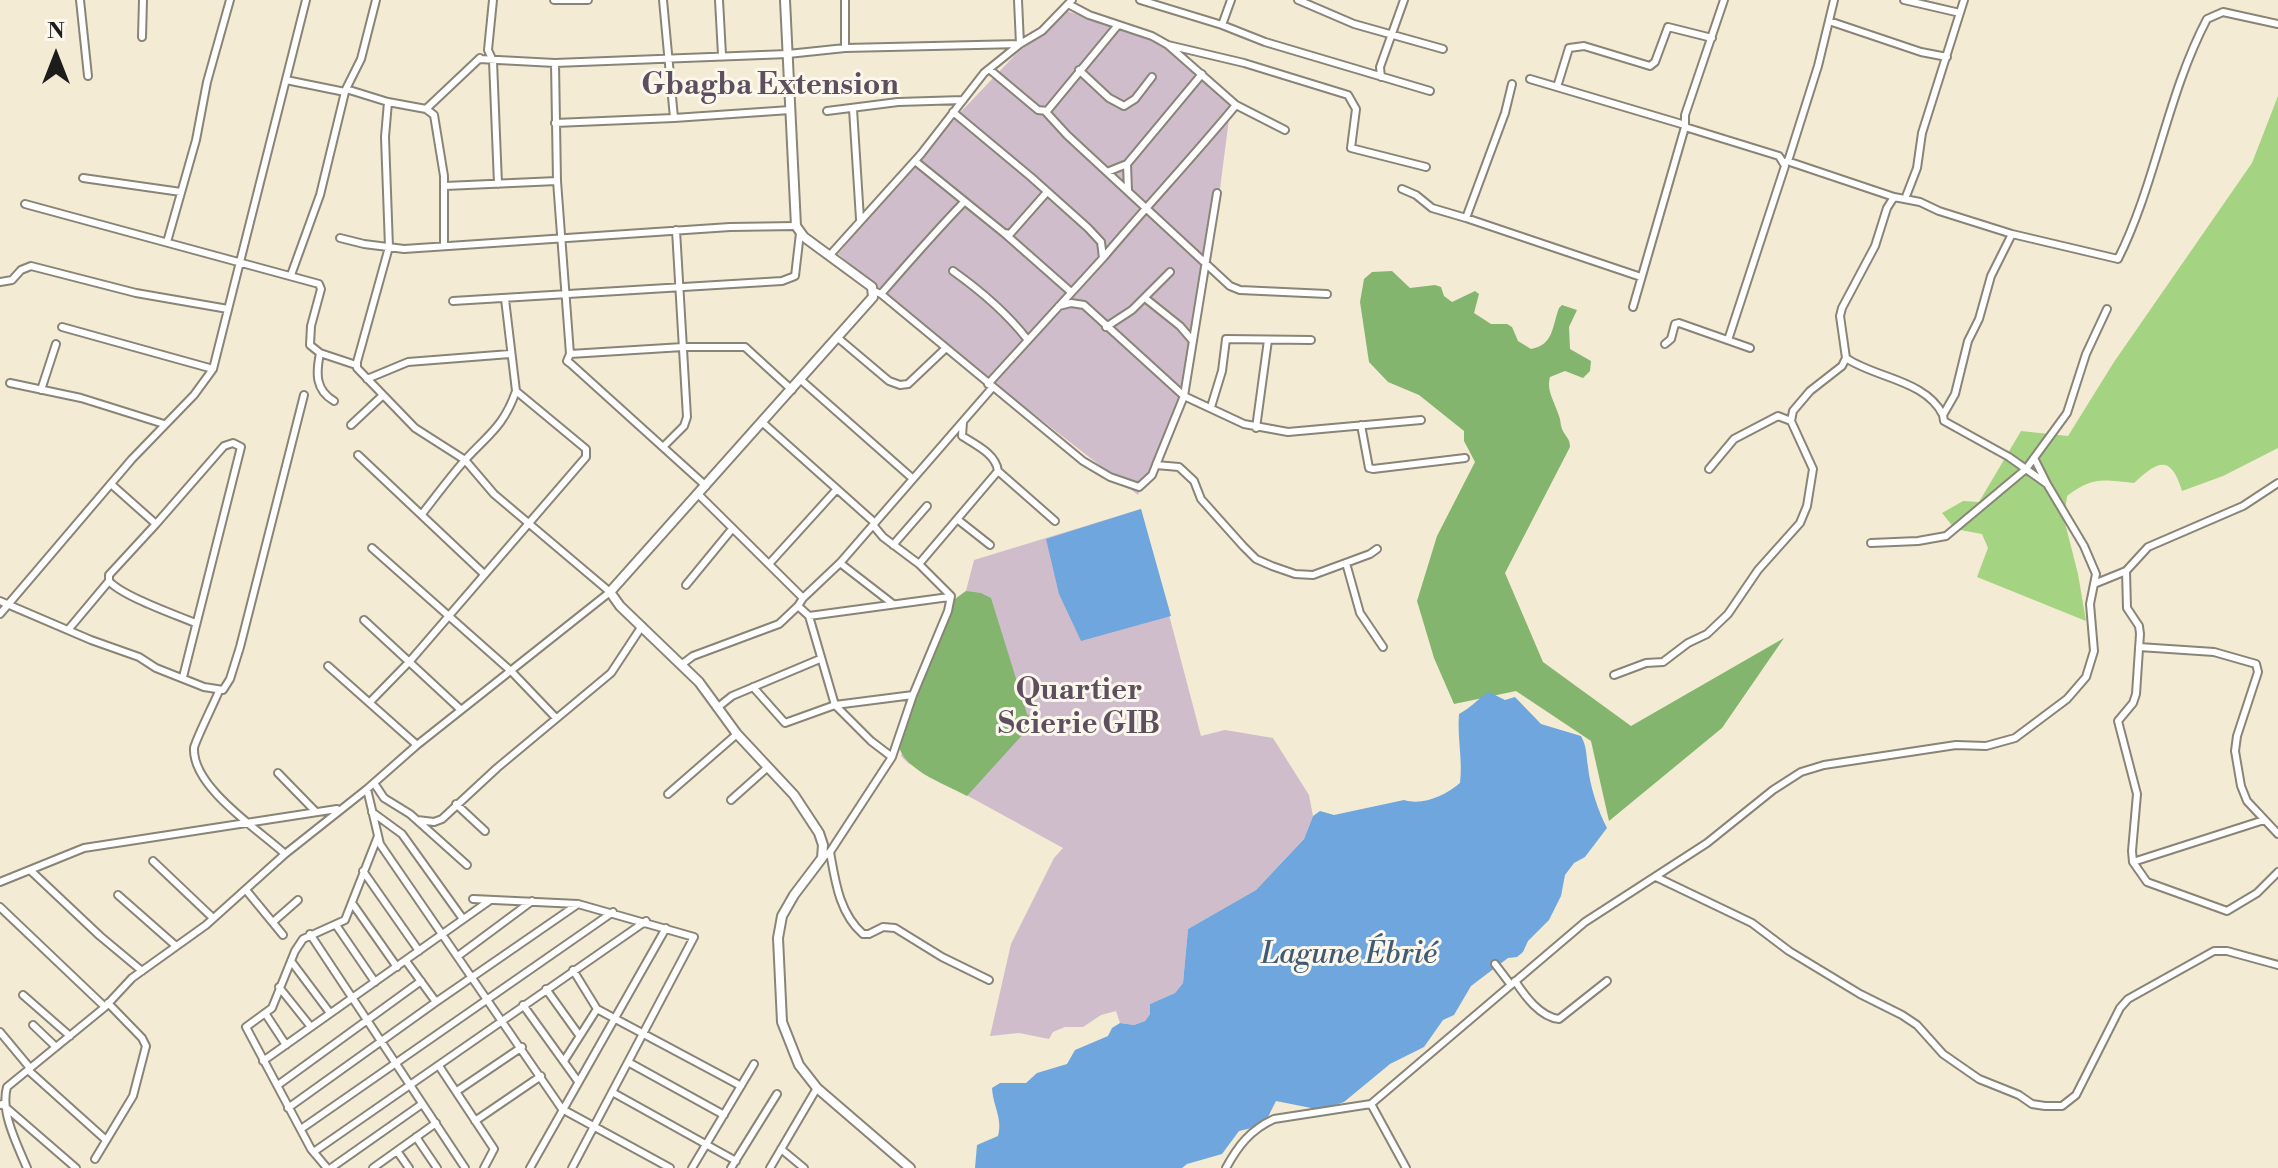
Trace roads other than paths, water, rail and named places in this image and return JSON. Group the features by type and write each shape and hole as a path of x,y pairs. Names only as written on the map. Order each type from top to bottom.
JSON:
{"street":[{"path":"80,0 88,76"},
{"path":"142,37 143,0"},
{"path":"167,242 230,0"},
{"path":"0,614 164,424 194,395 213,369 306,0"},
{"path":"291,275 320,195 345,90 361,59 376,0"},
{"path":"493,0 488,50 493,61 498,184"},
{"path":"554,0 588,0"},
{"path":"663,0 674,118"},
{"path":"719,0 722,55"},
{"path":"453,301 677,289 793,278 798,230 785,0"},
{"path":"845,0 845,48"},
{"path":"1018,0 1020,44"},
{"path":"1140,0 1222,25 1257,40 1430,91"},
{"path":"1222,25 1231,0"},
{"path":"1298,0 1354,24 1443,49"},
{"path":"1381,77 1380,67 1404,0"},
{"path":"1633,307 1685,126 1685,115 1724,0"},
{"path":"1728,340 1784,176 1786,160 1818,66 1834,0"},
{"path":"1904,0 1960,13"},
{"path":"1905,199 1917,168 1922,133 1964,0"},
{"path":"830,255 915,161 989,69 1042,31 1071,2 1077,10 1152,36 1168,45 1236,105 1285,130"},
{"path":"1325,10 1328,2"},
{"path":"1530,79 1779,156 2012,234 2118,259 2141,210 2186,70 2207,19 2223,12 2278,24"},
{"path":"1829,21 1921,52 1947,57"},
{"path":"989,69 1038,110 1049,110 1118,25"},
{"path":"1557,87 1569,48 1584,46 1650,66 1655,62 1668,27 1712,38"},
{"path":"479,59 555,63 788,54 845,48 1020,44"},
{"path":"1168,45 1244,63 1348,95 1356,109 1351,148 1426,167"},
{"path":"426,109 488,50"},
{"path":"555,63 560,240 570,354 567,361 706,486"},
{"path":"1079,70 1109,98 1124,106 1135,99 1152,77"},
{"path":"1107,172 1127,164 1202,74"},
{"path":"286,80 426,109 436,118 445,186 444,246"},
{"path":"1466,218 1512,84"},
{"path":"827,111 898,102 963,100"},
{"path":"356,365 389,247 385,137 388,102"},
{"path":"681,665 693,656 779,624 798,606 874,524 1027,339 1188,164 1236,105"},
{"path":"853,109 860,219"},
{"path":"555,123 790,110"},
{"path":"1045,111 1230,286 1240,290 1327,294"},
{"path":"953,112 1101,242 1103,258"},
{"path":"915,161 1071,292"},
{"path":"1127,164 1128,191"},
{"path":"83,178 181,192"},
{"path":"445,186 557,181"},
{"path":"1402,189 1416,195 1432,208 1641,277"},
{"path":"1004,233 1010,234 1017,228 1047,192"},
{"path":"340,238 404,249 676,230 798,230 1083,461 1110,477 1139,487 1152,475 1184,396 1217,193"},
{"path":"1614,675 1646,663 1663,662 1688,643 1707,634 1728,614 1758,570 1800,523 1810,495 1813,463 1791,421 1793,411 1810,391 1842,366 1846,358 1840,316 1842,308 1875,246 1887,208 1894,197"},
{"path":"27,1168 3,1111 1,1101 7,1087 142,971 213,918 460,709 512,672 610,592 877,293 897,278 917,250 964,202"},
{"path":"25,204 311,280 321,286 310,345 320,353 356,365 415,428 465,460 494,494 610,592 699,682 737,734 807,811 823,845 822,858"},
{"path":"663,447 684,426 687,417 677,289 676,230"},
{"path":"1943,415 1955,394 1968,341 1979,319 1991,276 2012,234"},
{"path":"0,282 12,280 21,270 31,266 136,293 228,309"},
{"path":"953,271 984,293 1027,339"},
{"path":"1106,327 1132,310 1170,272"},
{"path":"1145,298 1180,326 1192,340"},
{"path":"422,514 465,460 494,433 516,391 505,299"},
{"path":"1059,306 1071,303 1084,305 1184,396 1256,428 1288,432 1421,420"},
{"path":"1871,543 1946,536 2026,469 2067,413 2086,354 2107,309"},
{"path":"1665,344 1671,339 1675,324 1679,323 1750,348"},
{"path":"62,327 213,369"},
{"path":"838,338 889,381 900,385 908,384 946,348"},
{"path":"1211,407 1222,371 1226,339 1311,340"},
{"path":"1256,428 1268,340"},
{"path":"41,390 56,344"},
{"path":"570,354 683,347 745,347 792,390"},
{"path":"320,353 319,388 334,401"},
{"path":"367,379 408,362 510,354"},
{"path":"1846,358 1860,368 1892,377 1920,393 1937,404 1944,421 2047,484"},
{"path":"801,380 912,478"},
{"path":"10,383 81,398 164,424"},
{"path":"370,702 531,524 587,453 516,391"},
{"path":"0,601 204,687 219,691 226,688 240,647 304,395"},
{"path":"351,425 382,396"},
{"path":"1709,469 1734,439 1778,416 1791,421"},
{"path":"965,417 962,436 990,456 997,463 998,471 1055,521"},
{"path":"763,423 951,596 892,757 830,852 794,895 782,916 778,938 782,1022 799,1065 817,1088 910,1168"},
{"path":"1361,425 1369,468 1465,458"},
{"path":"68,630 109,581 109,575 224,446 233,443 241,447 183,677"},
{"path":"358,455 484,574"},
{"path":"1226,1168 1240,1143 1261,1125 1274,1119 1371,1104 1585,922 1707,843 1773,790 1804,771 1847,761 1956,745 1986,746 2015,738 2067,699 2086,677 2094,651 2090,604 2096,574 2084,546 2034,458"},
{"path":"1156,465 1179,467 1194,481 1201,499 1256,559 1295,574 1313,575 1377,549"},
{"path":"919,564 998,471"},
{"path":"2094,584 2126,571 2148,547 2243,506 2278,483"},
{"path":"111,484 156,524"},
{"path":"769,564 837,489"},
{"path":"699,495 803,598"},
{"path":"893,545 927,506"},
{"path":"957,519 990,545"},
{"path":"686,585 732,529"},
{"path":"372,548 512,672 556,718"},
{"path":"840,563 893,604"},
{"path":"1346,563 1360,613 1383,647"},
{"path":"2126,571 2127,608 2139,626 2136,694 2133,703 2118,721 2137,794 2133,862 2147,882 2227,911 2257,893 2278,872"},
{"path":"109,581 123,591 195,623"},
{"path":"809,616 949,597"},
{"path":"798,606 809,616 835,705 892,757"},
{"path":"364,620 460,709"},
{"path":"417,820 434,822 442,819 611,673 642,626"},
{"path":"2139,647 2214,652 2256,664 2258,672 2235,751 2245,796 2278,834"},
{"path":"717,708 732,696 820,659"},
{"path":"328,666 417,745"},
{"path":"753,687 785,723 835,705 913,695"},
{"path":"219,691 194,750 203,778 285,854"},
{"path":"668,794 737,734"},
{"path":"731,800 768,767"},
{"path":"278,773 316,812"},
{"path":"374,783 384,798 417,820 467,865"},
{"path":"367,789 380,844 562,1109 670,1168"},
{"path":"456,804 485,831"},
{"path":"0,882 84,848 340,809"},
{"path":"372,812 402,834 463,919"},
{"path":"2133,862 2264,820"},
{"path":"378,836 345,920 303,939 272,1008 246,1027 288,1108 329,1168 422,1104"},
{"path":"830,852 837,890 848,915 863,934 883,927 895,928 942,957 989,980"},
{"path":"153,861 213,918"},
{"path":"30,870 142,971"},
{"path":"363,871 419,951"},
{"path":"1656,877 1752,923 1789,951 1860,994 1902,1015 1935,1042 1943,1054 1979,1079 2019,1095 2032,1104 2045,1106 2062,1106 2076,1095 2120,1008 2138,992 2214,951 2227,951 2278,965"},
{"path":"246,890 283,935"},
{"path":"118,895 176,946"},
{"path":"473,899 578,904 694,937 572,1168"},
{"path":"273,922 298,900"},
{"path":"263,1061 490,900"},
{"path":"458,956 532,901"},
{"path":"352,903 397,967"},
{"path":"288,1108 578,904"},
{"path":"0,907 146,1046 133,1096 95,1159"},
{"path":"301,1129 613,912"},
{"path":"315,1151 646,921"},
{"path":"336,925 375,982"},
{"path":"530,1168 577,1080 666,928"},
{"path":"310,934 465,1168"},
{"path":"291,961 330,1013"},
{"path":"406,961 436,1002"},
{"path":"1495,964 1528,1000 1553,1019 1559,1019 1607,981"},
{"path":"573,970 597,1009 741,1086"},
{"path":"278,1085 421,981"},
{"path":"279,987 311,1027"},
{"path":"546,989 579,1035"},
{"path":"23,995 70,1036"},
{"path":"523,1005 577,1080"},
{"path":"564,1061 597,1009"},
{"path":"265,1013 286,1045"},
{"path":"33,1025 56,1047"},
{"path":"0,1032 29,1069 106,1140"},
{"path":"457,1091 522,1047"},
{"path":"628,1062 724,1115"},
{"path":"692,1168 754,1064"},
{"path":"439,1066 494,1149 484,1168"},
{"path":"475,1121 541,1076"},
{"path":"770,1168 817,1088"},
{"path":"612,1092 736,1161"},
{"path":"731,1168 777,1094"},
{"path":"1,1101 76,1168"},
{"path":"1371,1104 1406,1168"},
{"path":"377,1167 436,1123"},
{"path":"416,1137 437,1168"},
{"path":"781,1149 804,1168"},
{"path":"397,1151 409,1168"}],"water":[{"path":"1141,509 1171,616 1081,641 1059,594 1046,539"},
{"name":"Lagune Ébrié","path":"1489,692 1505,700 1515,697 1541,724 1581,736 1593,790 1607,828 1585,857 1574,863 1565,875 1561,896 1549,920 1528,941 1523,952 1517,957 1508,958 1471,986 1454,1015 1443,1020 1424,1047 1390,1064 1344,1102 1321,1110 1276,1101 1264,1125 1239,1131 1222,1154 1182,1168 975,1168 977,1145 998,1136 999,1124 992,1088 1000,1083 1026,1083 1037,1073 1067,1064 1075,1050 1108,1036 1112,1028 1120,1023 1134,1025 1145,1021 1150,1014 1150,1004 1175,993 1183,983 1188,929 1256,890 1304,839 1313,816 1320,811 1334,815 1404,800 1419,802 1448,792 1460,783 1459,714"}],"district":[{"name":"Gbagba Extension","path":"770,87"},
{"name":"Quartier Scierie GIB","path":"1079,709"}]}
